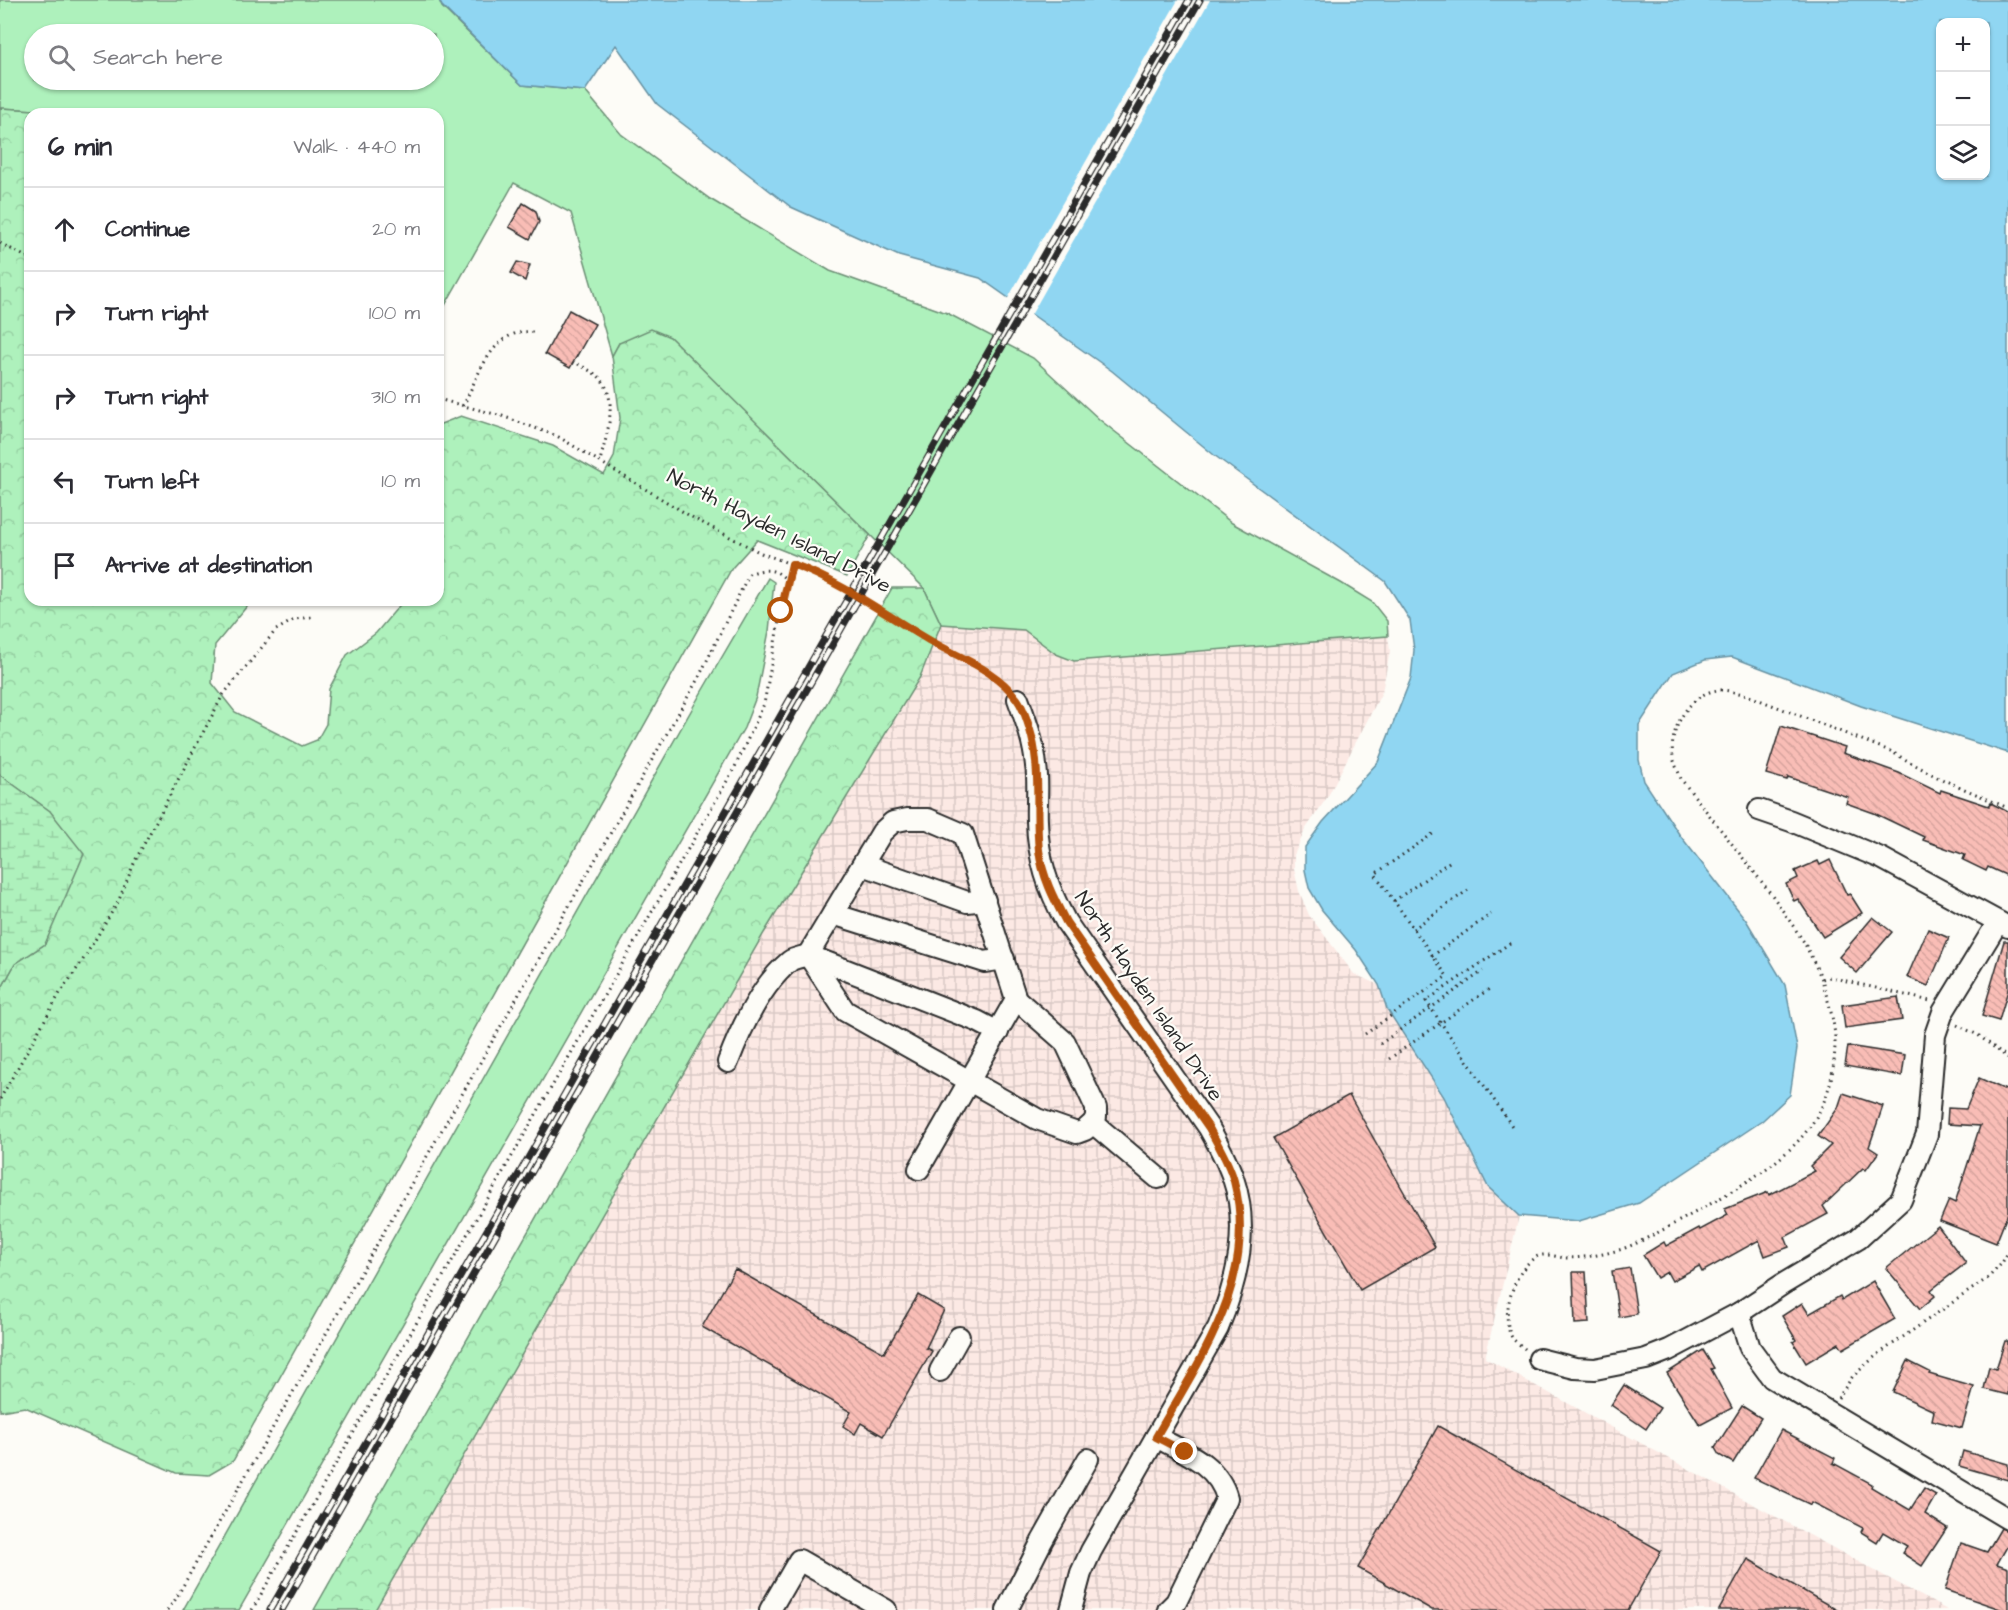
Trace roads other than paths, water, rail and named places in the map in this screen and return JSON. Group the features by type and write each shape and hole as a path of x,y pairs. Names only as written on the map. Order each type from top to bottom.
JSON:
{"street":[{"name":"North Hayden Island Drive","path":"1018,699 1032,737 1037,767 1039,851 1044,874 1054,900 1066,922 1209,1128 1224,1155 1234,1180 1240,1212 1240,1247 1236,1273 1218,1328 1091,1551 1081,1574 1071,1610"},
{"path":"1539,1359 1594,1370 1646,1359 1669,1350 1739,1313 1858,1239 1901,1200 1928,1134 1935,1035 1943,1012 2003,924 1881,858 1759,810"},
{"path":"928,819 963,834 1016,999 1065,1042 1095,1108 1093,1123 1077,1133 1037,1119 845,1011 808,955 882,832 893,822 928,819"},
{"path":"863,865 967,902 985,900"},
{"path":"833,914 985,962 1004,959"},
{"path":"728,1062 738,1035 763,992 791,960 808,955 998,1032"},
{"path":"920,1169 1016,999"},
{"path":"1093,1123 1158,1178"},
{"path":"1739,1313 1750,1348 1772,1378 2008,1519"},
{"path":"940,1371 959,1337"},
{"path":"1156,1437 1203,1462 1224,1487 1227,1498 1176,1602 1168,1610"},
{"path":"1007,1610 1088,1459"},
{"path":"770,1610 799,1560 886,1610"}],"water":[{"path":"439,0 2008,0 2008,753 1861,706 1732,657 1705,660 1673,673 1639,725 1639,760 1644,781 1679,834 1746,920 1785,985 1797,1048 1790,1095 1762,1121 1639,1203 1579,1221 1519,1216 1488,1187 1444,1097 1387,1009 1379,985 1356,950 1322,910 1309,888 1305,870 1305,847 1323,822 1378,762 1411,678 1414,650 1410,620 1385,581 1214,455 1112,371 980,278 899,256 791,207 657,104 616,45 585,91 522,85 442,6"}],"railway":[{"path":"270,1610 1189,0"},
{"path":"282,1610 1200,0"}]}
